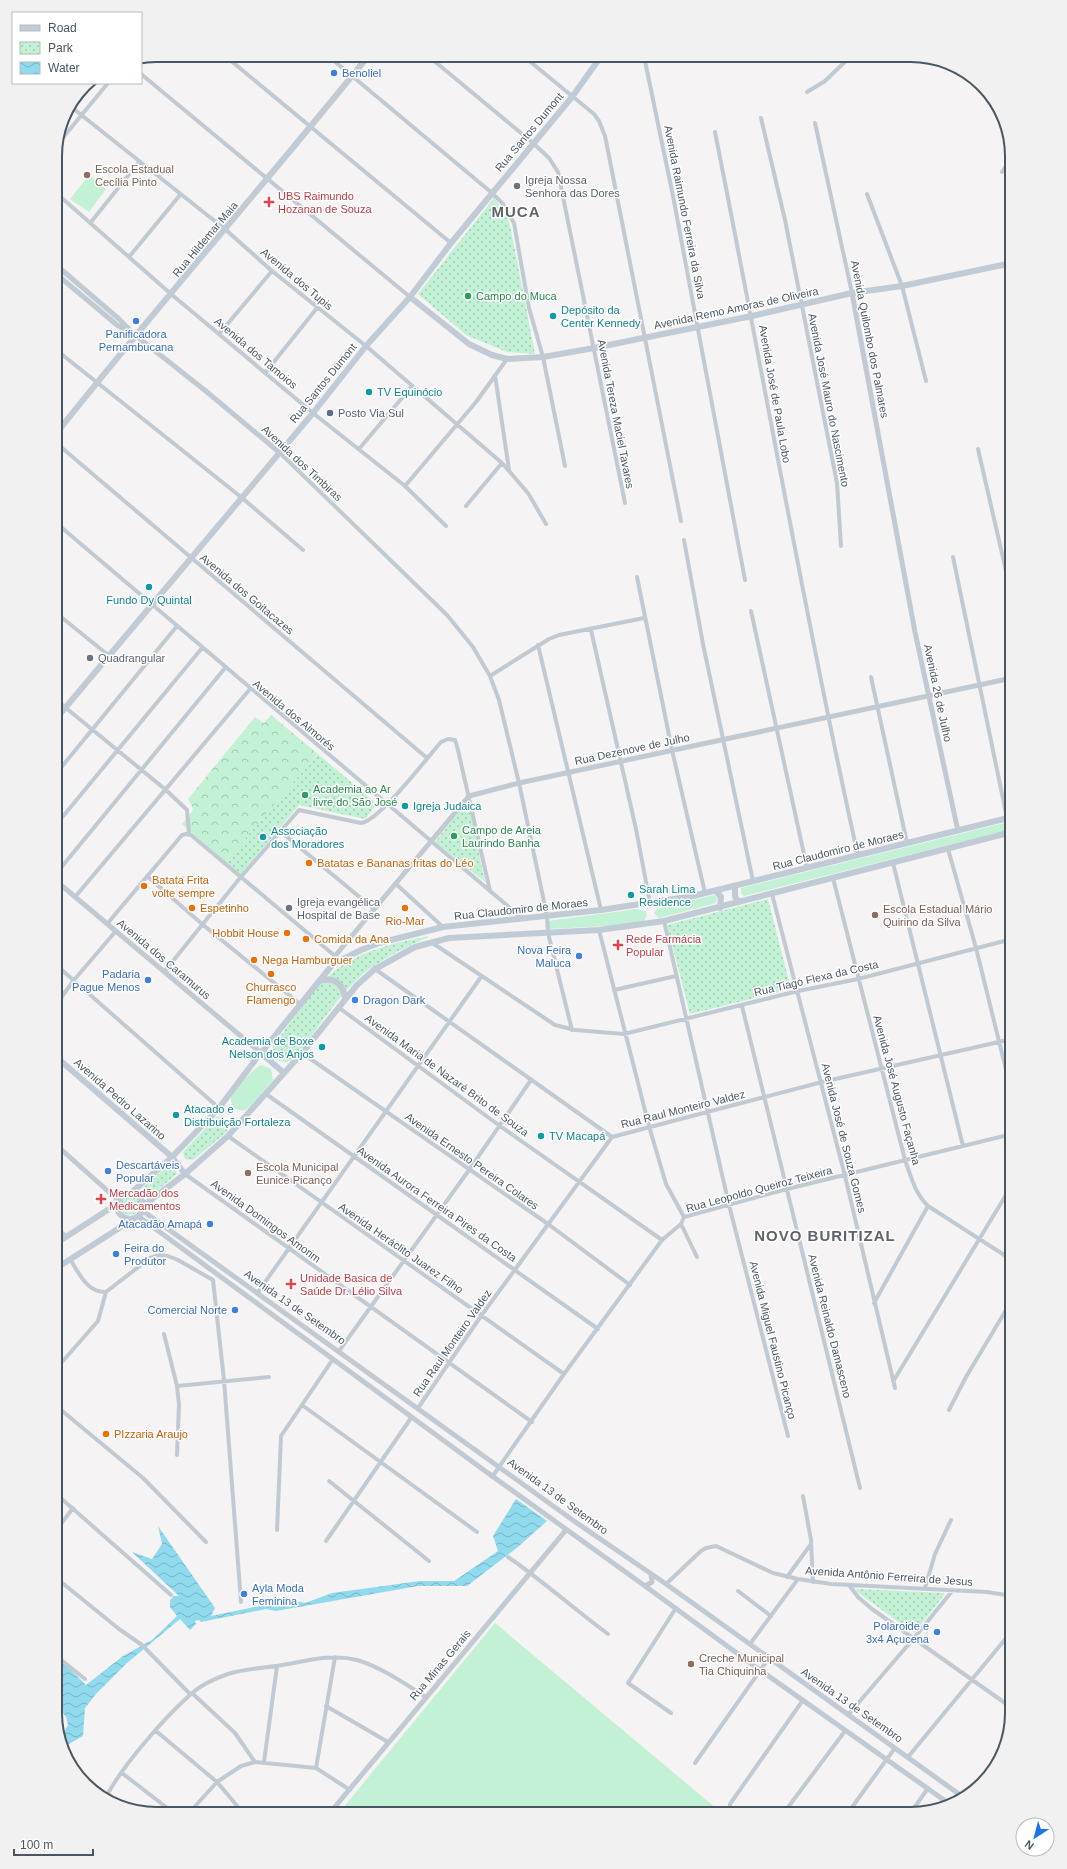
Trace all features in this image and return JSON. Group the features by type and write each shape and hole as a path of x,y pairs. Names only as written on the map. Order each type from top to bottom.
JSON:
{"main road":[{"name":"Rua Hildemar Maia","path":"62,426 135,335 226,230 363,62"},
{"name":"Rua Santos Dumont","path":"62,711 280,453 366,346 410,297 492,193 572,97 597,62"},
{"name":"Avenida Remo Amoras de Oliveira","path":"410,297 469,344 492,355 507,359 542,357 594,348 645,336 752,316 852,293 902,286 1005,264"},
{"name":"Rua Claudomiro de Moraes","path":"132,1192 172,1157 219,1108 261,1053 333,964 344,957 379,943 443,927 650,904 716,891 1005,819"},
{"name":"Rua Claudomiro de Moraes","path":"62,1264 140,1213 228,1136 302,1052 345,999 375,969 415,947 430,942 461,937 600,930 664,921 720,908 1005,834"},
{"path":"735,887 735,897 739,902"},
{"path":"716,891 721,897 720,908"},
{"path":"319,981 328,979 337,982 342,988 345,999"},
{"path":"261,1053 284,1073"},
{"name":"Avenida Pedro Lazarino","path":"62,1062 172,1157 185,1174"},
{"path":"62,1239 118,1202 124,1194 132,1192 140,1197 140,1213 123,1217 118,1210 118,1202"}],"street":[{"path":"232,62 452,243"},
{"path":"335,62 492,193 503,204 514,223 530,308 565,466"},
{"name":"Avenida Tereza Maciel Tavares","path":"435,62 533,143 549,158 558,172 625,503"},
{"path":"530,62 594,114 599,121 605,136 681,521"},
{"name":"Avenida Raimundo Ferreira da Silva","path":"645,62 745,580"},
{"path":"807,92 825,81 845,62"},
{"path":"142,75 410,297"},
{"path":"64,137 83,116 107,84"},
{"name":"Avenida dos Tupis","path":"75,110 138,162 226,230 272,271 366,346 457,423 509,470 528,493 546,524"},
{"name":"Avenida José Mauro do Nascimento","path":"761,118 802,305 837,484 841,546"},
{"name":"Avenida Quilombo dos Palmares","path":"815,123 852,293 901,560"},
{"name":"Avenida José de Paula Lobo","path":"714,132 752,316 781,482 827,717 858,856"},
{"path":"91,222 138,162"},
{"path":"1002,172 1005,168"},
{"path":"867,194 902,286 926,380"},
{"path":"129,257 180,195"},
{"name":"Avenida dos Tamoios","path":"62,198 171,294 265,373 405,486 446,526"},
{"name":"Avenida dos Timbiras","path":"62,270 119,319 135,335 207,392 280,453 447,615 473,648 490,676 499,700 519,783 547,916 548,933 572,1030"},
{"path":"220,334 272,271"},
{"name":"Avenida dos Timbiras","path":"62,279 117,325 135,335"},
{"path":"265,373 317,308"},
{"path":"62,355 241,498 303,550"},
{"path":"405,486 507,359"},
{"path":"495,375 509,470"},
{"path":"359,449 412,386"},
{"name":"Avenida dos Goitacazes","path":"62,448 427,758"},
{"path":"978,449 1005,564"},
{"path":"466,506 502,463"},
{"name":"Avenida dos Aimorés","path":"62,528 225,668 523,919"},
{"path":"684,540 703,644 724,738 753,882"},
{"path":"953,558 979,685 1005,797"},
{"name":"Avenida 26 de Julho","path":"901,560 928,696 958,831"},
{"path":"638,577 644,618 672,750 705,893"},
{"path":"751,611 807,868"},
{"path":"62,618 108,655"},
{"path":"490,676 538,645 560,635 591,630 644,618"},
{"path":"62,766 177,626"},
{"path":"591,630 621,762 650,904"},
{"path":"538,645 601,910"},
{"path":"62,817 202,648"},
{"path":"62,867 225,668"},
{"path":"871,676 907,843"},
{"name":"Rua Dezenove de Julho","path":"469,796 519,783 621,762 724,738 1005,679"},
{"path":"75,897 250,689"},
{"path":"62,705 166,790 187,810 187,834"},
{"path":"164,972 240,878 300,809 361,823 372,819 387,805 441,742 448,739 455,740 458,750 490,891"},
{"path":"333,964 335,956 469,796"},
{"path":"280,831 374,909"},
{"path":"107,924 182,835 187,834"},
{"path":"187,834 335,956"},
{"path":"948,849 976,948 1005,1068"},
{"path":"893,863 963,1146"},
{"path":"147,876 202,924 300,1004"},
{"name":"Avenida José Augusto Façanha","path":"833,878 905,1160 913,1185 921,1200 928,1206 978,1240 1005,1256"},
{"path":"396,884 443,927"},
{"name":"Avenida dos Caramurus","path":"62,886 261,1053"},
{"name":"Avenida José de Souza Gomes","path":"772,894 822,1082 874,1303 894,1380 894,1388"},
{"name":"Avenida Miguel Faustino Picanço","path":"664,921 729,1205 788,1436"},
{"path":"600,930 624,1034 649,1126 666,1184 684,1217"},
{"path":"62,996 116,931"},
{"name":"Rua Tiago Flexa da Costa","path":"430,942 555,1025 572,1030 624,1034 686,1020 798,991 858,979 918,962 1005,942"},
{"path":"375,969 612,1137"},
{"path":"62,970 219,1108"},
{"path":"614,990 676,976"},
{"path":"258,1292 481,977"},
{"name":"Avenida Reinaldo Damasceno","path":"742,1006 860,1488"},
{"name":"Avenida Maria de Nazaré Brito de Souza","path":"338,1007 500,1126 662,1240"},
{"name":"Rua Raul Monteiro Valdez","path":"418,1408 481,1316 612,1137 649,1126 765,1098 822,1082 1005,1040"},
{"name":"Avenida Ernesto Pereira Colares","path":"302,1052 385,1112 548,1224 630,1284"},
{"path":"339,1351 469,1170 531,1080"},
{"name":"Avenida Aurora Ferreira Pires da Costa","path":"266,1094 598,1329"},
{"name":"Avenida Heráclito Juarez Filho","path":"228,1136 564,1374"},
{"name":"Rua Leopoldo Queiroz Teixeira","path":"492,1477 532,1422 564,1374 662,1240 681,1224 684,1217 787,1189 1005,1136"},
{"path":"62,1150 107,1190 118,1202"},
{"name":"Avenida Domingos Amorim","path":"185,1174 289,1250 371,1306 532,1422"},
{"path":"894,1380 1005,1196"},
{"path":"874,1303 928,1206"},
{"name":"Avenida 13 de Setembro","path":"140,1213 411,1418 760,1670 945,1800"},
{"name":"Avenida 13 de Setembro","path":"140,1213 258,1292 574,1521 666,1584 958,1794"},
{"path":"681,1224 697,1257"},
{"path":"62,1233 66,1236"},
{"path":"62,1362 98,1321 106,1292 142,1264 160,1255 178,1260 214,1280"},
{"path":"70,1259 87,1286 95,1291 106,1292"},
{"path":"214,1280 220,1275"},
{"path":"214,1280 224,1380 241,1602"},
{"path":"950,1410 966,1377 1005,1312"},
{"path":"164,1334 177,1386 179,1405 177,1455"},
{"path":"277,1530 280,1439 333,1359"},
{"path":"177,1386 224,1380 269,1377"},
{"path":"302,1405 477,1532"},
{"path":"62,1411 143,1478 206,1542"},
{"path":"326,1541 411,1418"},
{"path":"329,1481 428,1561"},
{"path":"803,1496 811,1544 813,1582"},
{"path":"62,1499 171,1595"},
{"path":"62,1523 73,1508"},
{"path":"925,1588 935,1554 951,1520"},
{"name":"Rua Minas Gerais","path":"335,1807 566,1530"},
{"path":"787,1577 811,1544"},
{"name":"Avenida Antônio Ferreira de Jesus","path":"666,1584 692,1558 711,1546 720,1547 763,1569 787,1577 813,1582 987,1592 1005,1595"},
{"path":"508,1557 531,1573 608,1634"},
{"path":"645,1586 652,1582 651,1574"},
{"path":"750,1644 798,1579"},
{"path":"62,1583 119,1629 147,1649 191,1694 236,1732 255,1762"},
{"path":"849,1585 864,1603 1005,1703"},
{"path":"848,1715 953,1590"},
{"path":"738,1591 771,1616"},
{"path":"671,1713 668,1713 628,1683 676,1608"},
{"path":"908,1757 1005,1639"},
{"path":"316,1768 335,1657"},
{"path":"108,1793 122,1772 156,1731 191,1694 211,1681 229,1674 335,1657 358,1660 394,1678 426,1697"},
{"path":"695,1763 769,1658"},
{"path":"62,1661 85,1679"},
{"path":"264,1762 277,1666"},
{"path":"731,1807 730,1804 803,1700"},
{"path":"326,1706 388,1742"},
{"path":"788,1807 845,1730"},
{"path":"156,1731 217,1782 238,1807"},
{"path":"852,1807 895,1748"},
{"path":"194,1807 217,1782 241,1766 255,1762 316,1768 350,1790"},
{"path":"122,1772 166,1807"},
{"path":"915,1807 928,1788"}],"green space":[{"path":"89,175 106,189 89,212 70,199"},
{"path":"494,198 505,213 510,225 535,354 507,352 466,335 418,294"},
{"path":"271,715 318,754 225,862 182,824 192,812 193,808 188,799 255,717 264,723"},
{"path":"318,754 377,804 365,819 299,805 241,874 238,874 225,862"},
{"path":"468,800 485,882 435,842"},
{"path":"1005,823 1005,831 744,896 741,893 741,888"},
{"path":"714,895 717,898 716,903 659,918 654,914 656,909"},
{"path":"768,899 791,989 690,1014 667,925"},
{"path":"637,909 645,911 647,915 644,921 625,925 549,929 548,921"},
{"path":"430,936 383,960 357,979 329,1011 296,1057 290,1061 282,1062 274,1057 273,1046 308,998 323,981 341,966 365,953 404,941"},
{"path":"262,1065 271,1069 273,1080 248,1108 245,1110 236,1109 232,1105 231,1098 250,1074"},
{"path":"217,1116 225,1123 228,1131 193,1160 185,1159 183,1152"},
{"path":"169,1165 175,1168 177,1174 149,1197 141,1189"},
{"path":"130,1195 137,1198 140,1205 137,1212 130,1215 123,1212 120,1205 123,1198"},
{"path":"857,1589 945,1594 915,1632 912,1632 856,1591"},
{"path":"495,1623 715,1807 344,1807"}],"water":[{"path":"516,1499 547,1521 518,1547 467,1586 418,1586 276,1611 266,1609 201,1622 199,1620 195,1621 196,1624 190,1630 180,1619 127,1663 96,1694 85,1708 83,1736 68,1745 64,1732 68,1725 66,1717 62,1712 62,1663 86,1685 123,1656 152,1640 177,1616 170,1607 170,1600 174,1596 179,1596 132,1552 152,1559 162,1544 158,1526 215,1608 211,1616 289,1600 305,1603 332,1593 420,1581 454,1581 498,1551 493,1536"}],"place":[{"name":"Benoliel","path":"334,73"},
{"name":"Escola Estadual Cecília Pinto","path":"87,175"},
{"name":"Igreja Nossa Senhora das Dores","path":"517,186"},
{"name":"UBS Raimundo Hozanan de Souza","path":"269,202"},
{"name":"Campo do Muca","path":"468,296"},
{"name":"Depósito da Center Kennedy","path":"553,316"},
{"name":"Panificadora Pernambucana","path":"136,321"},
{"name":"TV Equinócio","path":"369,392"},
{"name":"Posto Via Sul","path":"330,413"},
{"name":"Fundo Dy Quintal","path":"149,587"},
{"name":"Quadrangular","path":"90,658"},
{"name":"Academia ao Ar livre do São José","path":"305,795"},
{"name":"Igreja Judaica","path":"405,806"},
{"name":"Campo de Areia Laurindo Banha","path":"454,836"},
{"name":"Associação dos Moradores","path":"263,837"},
{"name":"Batatas e Bananas fritas do Léo","path":"309,863"},
{"name":"Batata Frita volte sempre","path":"144,886"},
{"name":"Sarah Lima Residence","path":"631,895"},
{"name":"Espetinho","path":"192,908"},
{"name":"Igreja evangélica Hospital de Base","path":"289,908"},
{"name":"Rio-Mar","path":"405,908"},
{"name":"Escola Estadual Mário Quirino da Silva","path":"875,915"},
{"name":"Hobbit House","path":"287,933"},
{"name":"Comida da Ana","path":"306,939"},
{"name":"Rede Farmácia Popular","path":"618,945"},
{"name":"Nova Feira Maluca","path":"579,956"},
{"name":"Nega Hamburguer","path":"254,960"},
{"name":"Churrasco Flamengo","path":"271,974"},
{"name":"Padaria Pague Menos","path":"148,980"},
{"name":"Dragon Dark","path":"355,1000"},
{"name":"Academia de Boxe Nelson dos Anjos","path":"322,1047"},
{"name":"Atacado e Distribuição Fortaleza","path":"176,1115"},
{"name":"TV Macapá","path":"541,1136"},
{"name":"Descartáveis Popular","path":"108,1171"},
{"name":"Escola Municipal Eunice Picanço","path":"248,1173"},
{"name":"Mercadão dos Medicamentos","path":"101,1199"},
{"name":"Atacadão Amapá","path":"210,1224"},
{"name":"Feira do Produtor","path":"116,1254"},
{"name":"Unidade Basica de Saúde Dr. Lélio Silva","path":"291,1284"},
{"name":"Comercial Norte","path":"235,1310"},
{"name":"PIzzaria Araujo","path":"106,1434"},
{"name":"Ayla Moda Feminina","path":"244,1594"},
{"name":"Polaroide e 3x4 Açucena","path":"937,1632"},
{"name":"Creche Municipal Tia Chiquinha","path":"691,1664"}],"district":[{"name":"MUCA","path":"516,211"},
{"name":"NOVO BURITIZAL","path":"825,1235"}]}
